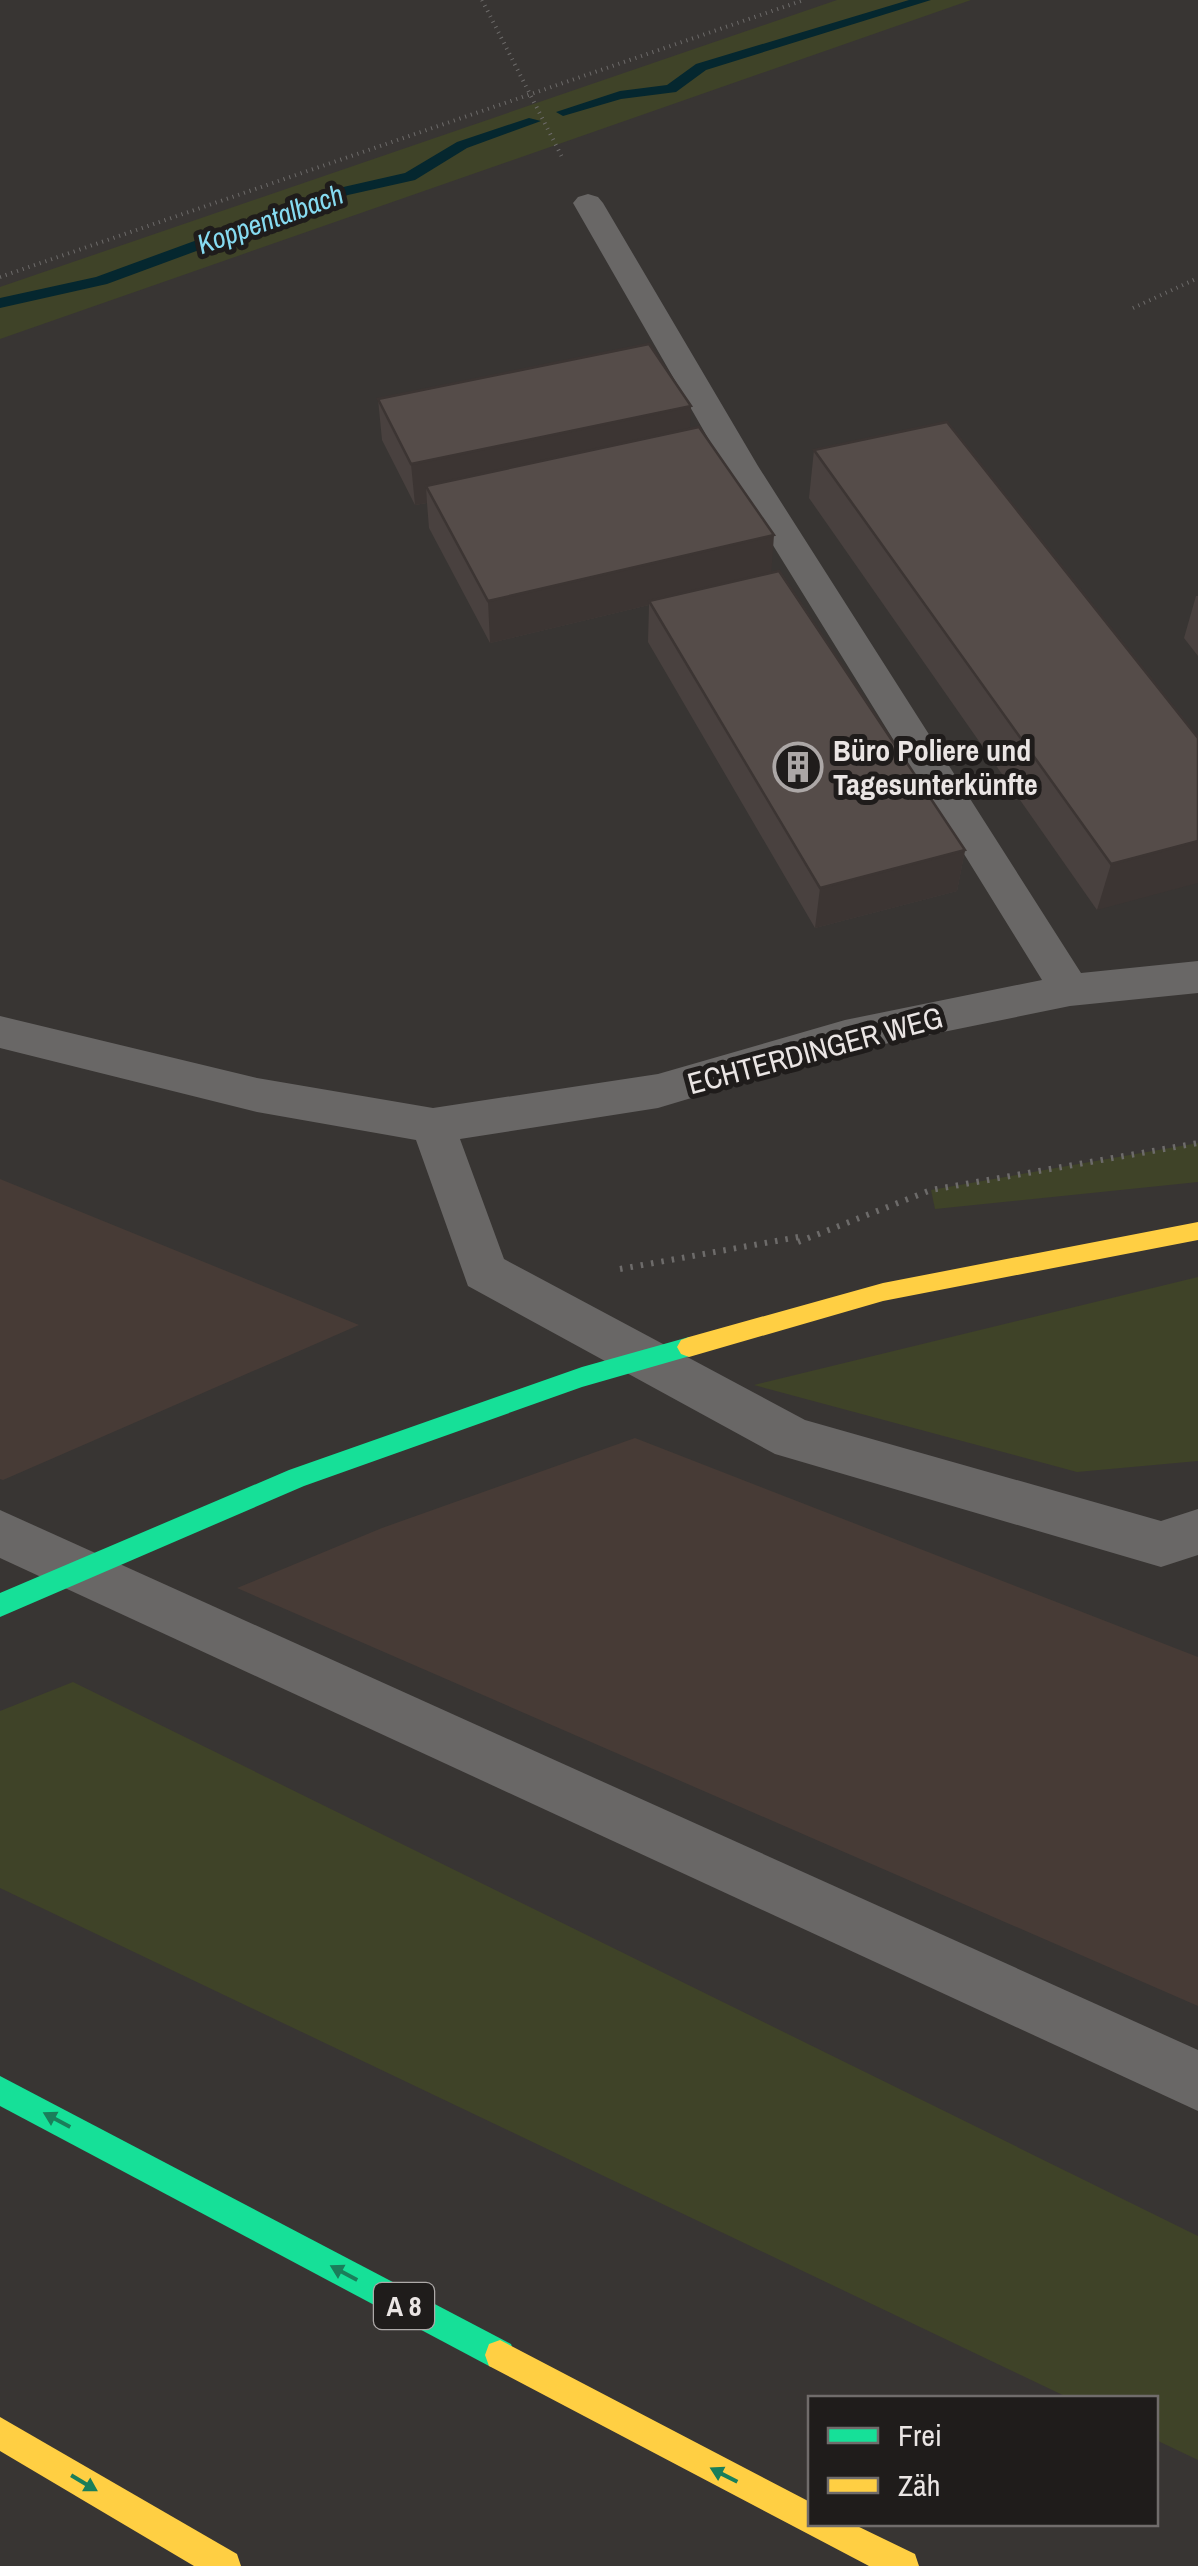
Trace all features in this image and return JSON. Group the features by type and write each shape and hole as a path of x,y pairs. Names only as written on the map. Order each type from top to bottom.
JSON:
{"main road":[{"path":"0,1605 297,1478 582,1378 883,1292 1198,1231"},
{"name":"A 8","path":"0,2090 808,2518"},
{"path":"0,2433 225,2566"},
{"path":"824,2526 904,2566"}],"lane":[{"path":"588,203 741,466 1070,990"},
{"name":"ECHTERDINGER WEG","path":"0,1032 257,1095 433,1126 658,1091 844,1036 1070,990 1198,977"},
{"path":"433,1126 485,1272 793,1440 1161,1544 1198,1532"},
{"path":"0,1533 1198,2081"}],"path":[{"path":"482,0 588,203"},
{"path":"0,277 804,0"},
{"path":"1133,308 1198,278"},
{"path":"780,1249 932,1190 1198,1143"},
{"path":"604,1268 622,1270 820,1233"}],"shaded area":[{"path":"0,1179 359,1325 0,1479"},
{"path":"635,1438 1198,1657 1198,2006 237,1588 382,1528"}],"green space":[{"path":"837,0 971,0 0,339 0,287"},
{"path":"1198,1143 1198,1182 935,1209 931,1190"},
{"path":"1198,1277 1198,1461 1077,1472 754,1385"},
{"path":"73,1682 1198,2236 1198,2460 1158,2441 1158,2396 1065,2396 0,1888 0,1711"}],"building":[{"path":"649,344 691,406 411,464 378,399"},
{"path":"947,422 1198,738 1198,841 1111,864 814,450"},
{"path":"699,427 774,535 488,601 426,486"},
{"name":"Büro Poliere und Tagesunterkünfte","path":"779,571 965,850 820,888 649,601"}],"waterway":[{"name":"Koppentalbach","path":"563,112 620,95 671,89 701,67 924,0"},
{"name":"Koppentalbach","path":"0,303 101,281 344,191 410,177 462,145 534,121"}],"traffic: fast":[{"path":"0,1605 297,1478 582,1377 689,1347"},
{"path":"0,2090 500,2355"}],"traffic: slow":[{"path":"689,1347 883,1292 1198,1231"},
{"path":"500,2355 808,2518"},
{"path":"0,2433 225,2566"},
{"path":"824,2526 903,2566"}],"place":[{"name":"Büro Poliere und Tagesunterkünfte","path":"798,767"}]}
